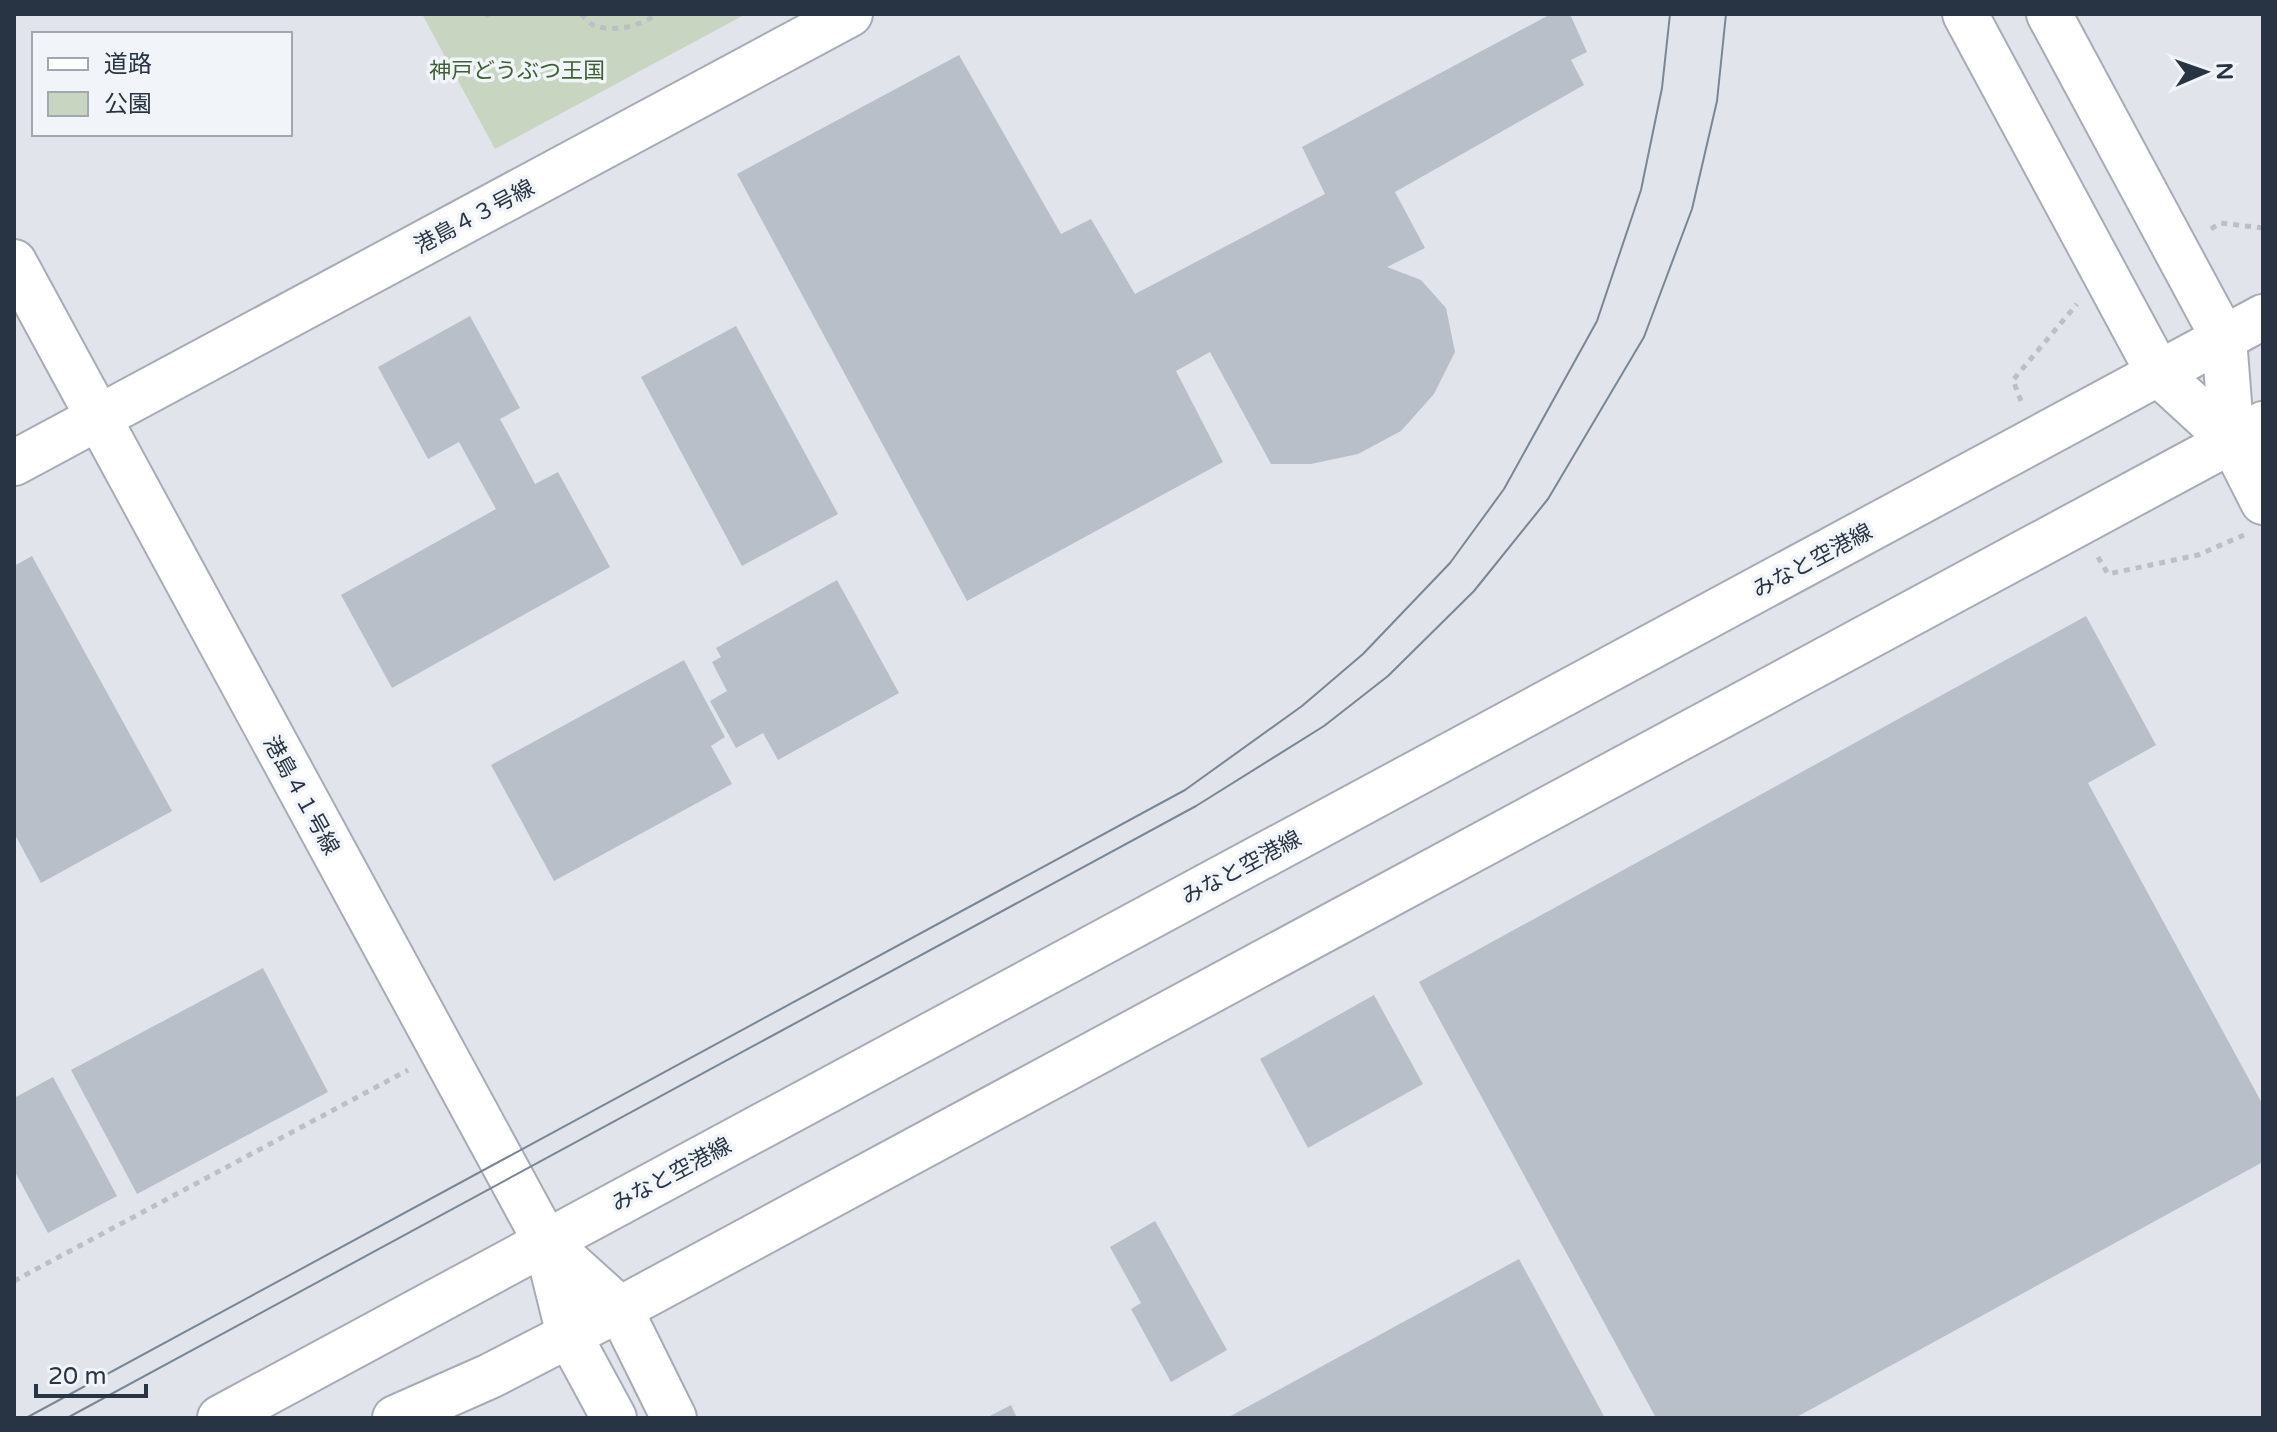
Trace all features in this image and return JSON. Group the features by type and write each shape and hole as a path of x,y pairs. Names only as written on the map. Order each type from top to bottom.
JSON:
{"street":[{"name":"港島４３号線","path":"14,463 850,14"},
{"path":"1965,14 2159,374 2247,432"},
{"path":"2049,14 2224,339 2247,432 2256,517"},
{"name":"港島４１号線","path":"14,262 546,1242 569,1335 614,1418"},
{"name":"みなと空港線","path":"220,1418 2263,317"},
{"path":"395,1418 490,1376 620,1309 2247,432"},
{"path":"546,1242 620,1309 674,1418"},
{"path":"425,1418 490,1376"}],"path":[{"path":"581,14 591,24 605,27 639,25 657,14"},
{"path":"2198,555 2256,517"},
{"path":"14,1281 408,1070"}],"green space":[{"name":"神戸どうぶつ王国","path":"422,14 746,14 495,149"}],"building":[{"path":"1551,14 1570,14 1587,52 1571,60 1584,85 1395,192 1425,248 1387,267 1421,280 1446,308 1455,352 1434,394 1401,431 1358,454 1311,464 1271,464 1210,352 1176,371 1223,462 967,601 737,174 959,55 1061,234 1091,219 1135,294 1325,194 1302,147"},
{"path":"470,316 520,408 500,419 535,484 558,472 610,567 392,688 341,595 496,509 459,442 428,459 378,367"},
{"path":"736,326 838,514 742,566 641,377"},
{"path":"32,556 172,811 41,883 14,833 14,566"},
{"path":"837,580 899,693 778,760 763,733 736,748 710,701 727,691 712,662 721,657 716,648"},
{"path":"2086,616 2156,745 2088,783 2263,1105 2263,1162 1795,1418 1656,1418 1419,982"},
{"path":"684,660 725,737 711,746 732,784 554,881 491,765"},
{"path":"263,968 328,1092 137,1194 71,1070"},
{"path":"1374,995 1423,1084 1308,1148 1260,1059"},
{"path":"53,1077 117,1196 48,1233 14,1170 14,1098"},
{"path":"1155,1221 1227,1350 1171,1382 1131,1309 1141,1303 1110,1247"},
{"path":"1519,1259 1605,1418 1227,1418"},
{"path":"1011,1405 1017,1418 986,1418"}],"tram line":[{"path":"26,1418 1185,790 1302,706 1363,654 1450,563 1504,489 1597,321 1641,190 1662,88 1670,14"},
{"path":"67,1418 1196,806 1324,726 1388,676 1474,591 1548,499 1644,337 1692,209 1717,101 1726,14"}]}
